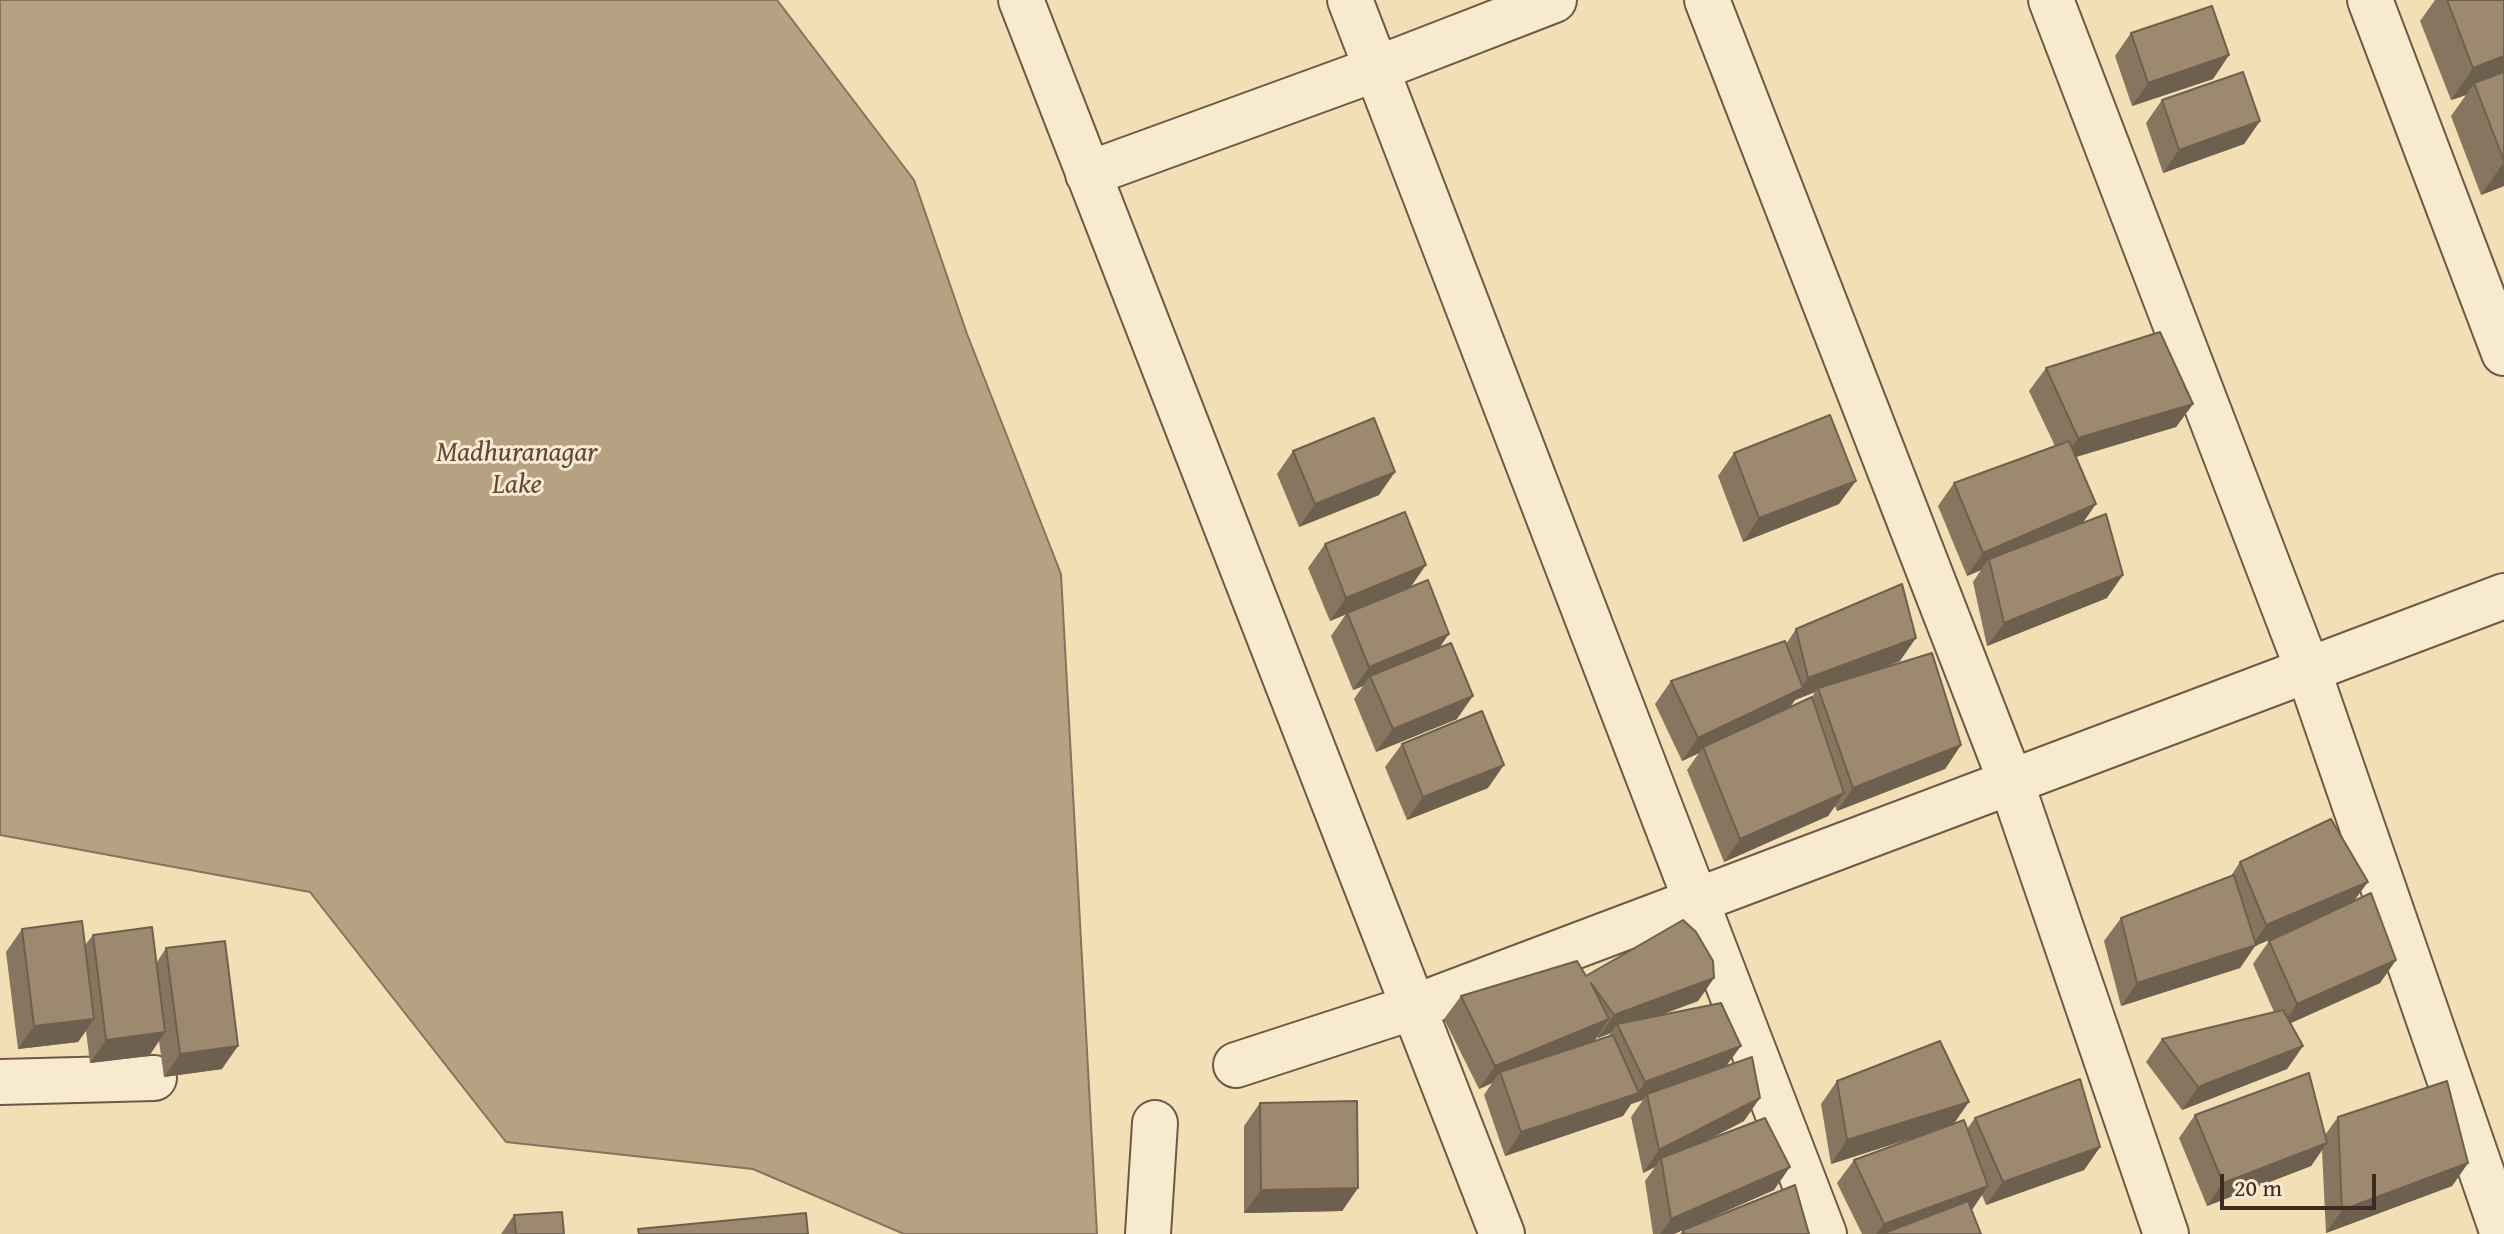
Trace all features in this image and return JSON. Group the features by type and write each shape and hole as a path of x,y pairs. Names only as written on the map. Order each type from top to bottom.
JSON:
{"street":[{"path":"1021,0 1502,1234"},
{"path":"1350,0 1824,1234"},
{"path":"1088,174 1554,0"},
{"path":"1707,0 2011,782 2166,1234"},
{"path":"2051,0 2308,670 2503,1234"},
{"path":"2370,0 2488,263 2504,353"},
{"path":"1236,1065 1414,1007 2504,596"},
{"path":"0,1082 154,1078"},
{"path":"1148,1234 1155,1123"}],"water":[{"name":"Madhuranagar Lake","path":"0,0 777,0 914,180 967,334 1061,574 1097,1234 904,1234 753,1169 506,1142 310,892 0,835"}],"building":[{"path":"2447,0 2504,0 2504,56 2473,68"},
{"path":"2212,6 2229,55 2148,83 2131,33"},
{"path":"2243,72 2260,121 2179,150 2162,100"},
{"path":"2504,72 2504,161 2474,83"},
{"path":"2160,332 2193,404 2078,438 2046,368"},
{"path":"1830,415 1856,481 1759,518 1734,453"},
{"path":"1374,418 1395,472 1315,504 1293,451"},
{"path":"2069,441 2096,504 1983,553 1954,483"},
{"path":"1405,512 1426,565 1346,598 1325,544"},
{"path":"2106,514 2123,575 2004,623 1989,559"},
{"path":"1428,580 1449,634 1369,667 1347,613"},
{"path":"1902,584 1916,638 1808,678 1796,629"},
{"path":"1785,641 1803,688 1698,738 1671,681"},
{"path":"1451,643 1473,696 1393,729 1370,676"},
{"path":"1932,653 1961,745 1853,788 1818,688"},
{"path":"1812,697 1844,793 1740,839 1703,747"},
{"path":"1482,711 1504,765 1423,797 1402,744"},
{"path":"2331,819 2368,882 2266,925 2240,862"},
{"path":"2234,875 2256,945 2137,983 2121,918"},
{"path":"2371,893 2396,960 2297,1004 2269,941"},
{"path":"1683,920 1696,932 1713,961 1714,978 1614,1015 1591,983 1609,1019 1495,1066 1461,996 1577,961 1586,976"},
{"path":"82,921 94,1019 34,1026 22,929"},
{"path":"152,927 165,1032 106,1040 93,935"},
{"path":"225,941 238,1046 180,1054 166,948"},
{"path":"1721,1003 1741,1046 1645,1082 1617,1024"},
{"path":"2283,1010 2303,1046 2198,1087 2162,1039"},
{"path":"1613,1035 1639,1093 1521,1132 1500,1072"},
{"path":"1940,1041 1969,1102 1847,1140 1837,1081"},
{"path":"1752,1057 1760,1098 1659,1150 1647,1094"},
{"path":"2309,1073 2327,1143 2223,1183 2195,1115"},
{"path":"2080,1079 2100,1147 2003,1182 1975,1118"},
{"path":"2447,1081 2468,1163 2342,1210 2338,1117"},
{"path":"1357,1101 1358,1188 1261,1190 1260,1103"},
{"path":"1765,1118 1790,1167 1671,1219 1661,1158"},
{"path":"1964,1120 1988,1186 1884,1224 1854,1160"},
{"path":"1795,1185 1809,1234 1684,1234 1683,1230"},
{"path":"1968,1201 1981,1234 1882,1234"},
{"path":"562,1212 564,1234 516,1234 514,1215"},
{"path":"806,1213 808,1234 639,1234 638,1229"}]}
